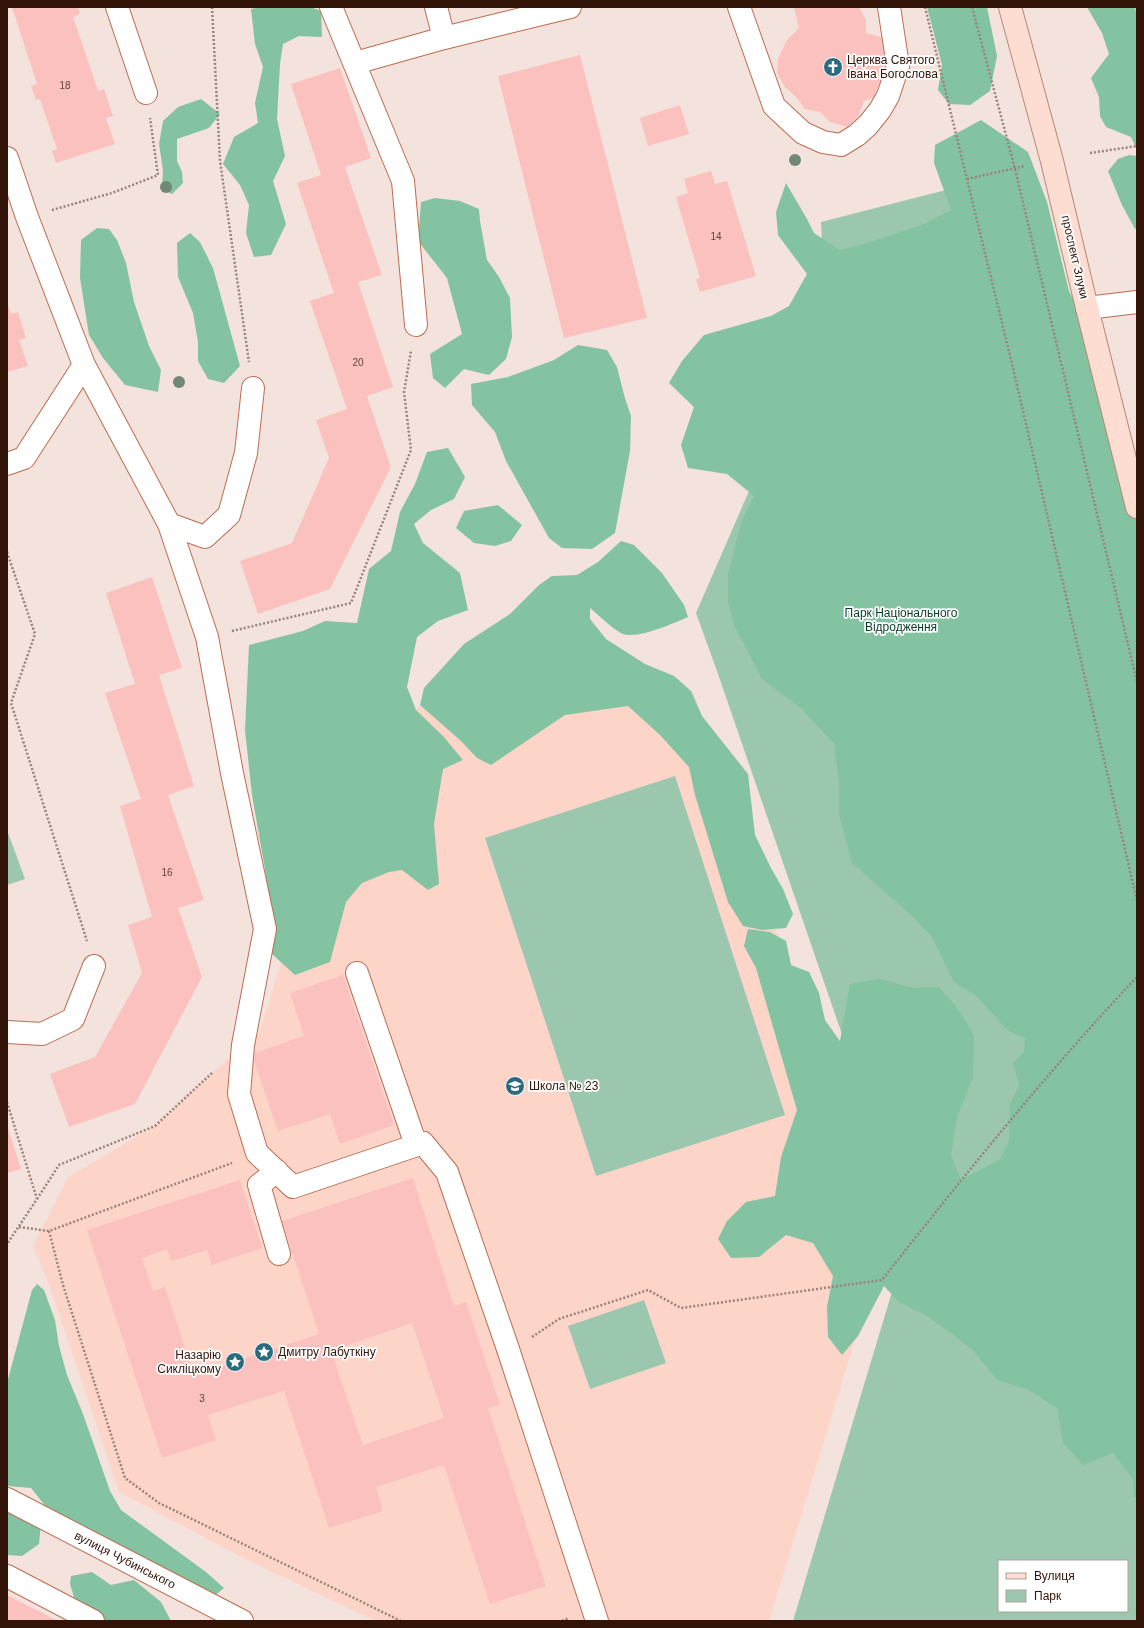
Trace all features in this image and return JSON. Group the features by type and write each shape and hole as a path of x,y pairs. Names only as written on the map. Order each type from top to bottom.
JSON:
{"main road":[{"name":"проспект Злуки","path":"1010,7 1052,161 1137,508"}],"street":[{"path":"117,7 146,93"},
{"path":"331,7 403,181 416,325"},
{"path":"436,7 444,38"},
{"path":"355,63 444,38 570,7"},
{"path":"739,7 774,106 803,133 823,142 841,145 857,135 868,125 880,110 888,96 898,66 889,7"},
{"path":"7,158 27,217 84,365 169,524 207,637 232,773 265,929 243,1045 239,1094 257,1153 293,1187 423,1142 447,1172 508,1349 597,1621"},
{"path":"1087,308 1137,302"},
{"path":"7,464 24,458 84,365"},
{"path":"169,524 205,537 229,515 246,453 253,388"},
{"path":"7,1032 42,1034 73,1019 94,966"},
{"path":"357,973 416,1145"},
{"path":"276,1171 259,1186 279,1254"},
{"name":"вулиця Чубинського","path":"7,1499 242,1621"},
{"path":"7,1576 93,1621"}],"path":[{"path":"212,7 220,161 253,388"},
{"path":"925,7 1137,900"},
{"path":"972,7 1015,169 1137,682"},
{"path":"73,204 112,193 158,175 146,93"},
{"path":"1090,153 1137,146"},
{"path":"967,179 1026,166"},
{"path":"207,637 352,603 411,450 404,392 416,325"},
{"path":"7,552 35,634 11,703 94,966"},
{"path":"530,1339 559,1319 648,1290 681,1308 882,1280 991,1142 1137,977"},
{"path":"7,1244 59,1165 155,1126 214,1072"},
{"path":"7,1102 37,1199"},
{"path":"19,1227 49,1231 257,1153"},
{"path":"49,1231 63,1285 125,1478 159,1503 401,1621"}],"shaded area":[{"name":"Школа № 23","path":"540,612 693,692 816,1045 888,1232 769,1621 375,1621 247,1560 119,1492 46,1276 33,1246 68,1177 155,1126 243,1045 259,1034 281,963 387,732"}],"green space":[{"path":"261,7 310,7 321,11 322,37 299,36 283,44 280,64 277,119 285,156 273,181 286,224 271,255 254,257 246,233 249,205 240,185 223,164 234,137 258,123 255,103 263,67 255,44 251,9"},
{"path":"927,7 987,7 997,56 990,91 970,105 949,104 938,90 942,65"},
{"path":"1087,7 1135,7 1137,16 1137,150 1131,137 1106,127 1100,116 1099,97 1091,78 1109,54 1102,33"},
{"path":"201,99 220,114 209,128 177,139 177,161 182,172 183,183 172,194 162,189 163,170 159,144 163,121 178,107"},
{"name":"Парк Національного Відродження","path":"981,120 1028,152 1047,202 1069,291 1085,324 1129,500 1137,519 1137,1497 1134,1497 1133,1479 1113,1453 1083,1465 1063,1443 1057,1408 1027,1389 997,1380 973,1350 929,1317 899,1302 884,1286 858,1336 842,1355 828,1337 827,1307 833,1276 813,1243 786,1235 759,1257 731,1258 718,1239 727,1221 746,1202 775,1196 781,1157 797,1110 756,968 744,946 748,929 770,932 786,941 791,965 809,972 819,993 825,1020 840,1041 850,984 880,979 913,988 939,987 955,1005 974,1035 973,1078 957,1117 951,1155 961,1180 1000,1159 1009,1140 1010,1104 1019,1085 1013,1063 1024,1052 1025,1038 1007,1030 975,995 954,982 932,937 910,914 852,863 839,814 839,783 834,744 802,709 762,679 734,625 728,601 728,575 741,523 754,496 727,474 688,468 681,445 694,407 669,383 682,361 704,335 771,316 789,306 807,274 778,235 776,212 786,183 814,233 840,250 864,244 922,225 951,210 934,163 935,145"},
{"path":"1129,155 1137,156 1137,228 1135,229 1122,205 1108,171 1118,159"},
{"name":"Парк Національного Відродження","path":"989,179 1137,777 1137,1621 793,1621 910,1232 696,613 766,452 825,308 821,222"},
{"path":"435,198 460,201 479,209 487,260 499,277 510,298 512,337 506,359 489,375 464,369 445,388 433,378 430,354 462,334 447,278 418,241 421,202"},
{"path":"97,228 109,229 117,240 126,263 134,302 149,346 161,370 158,392 125,385 103,358 89,335 80,278 81,240"},
{"path":"190,233 200,242 213,268 240,366 224,383 208,379 198,361 198,342 193,313 178,277 177,243"},
{"path":"578,345 607,350 617,367 631,416 630,451 615,533 592,549 562,548 549,538 506,461 495,432 472,405 471,384 508,377 554,360"},
{"path":"448,448 465,477 454,499 431,510 414,524 423,543 460,573 468,610 438,621 417,637 407,687 416,710 443,736 463,760 443,769 434,824 439,884 428,890 402,870 389,872 362,883 346,902 330,962 295,975 271,953 266,875 252,795 245,730 249,645 303,631 325,621 357,623 369,569 391,551 400,512 415,484 427,452"},
{"path":"498,505 522,525 511,541 495,546 474,543 456,528 464,511"},
{"path":"621,541 634,545 662,573 684,605 688,617 654,630 635,635 627,635 617,631 590,608 590,619 606,639 645,664 674,676 691,691 702,716 748,774 755,835 783,889 793,914 786,928 762,930 743,926 728,902 695,795 689,767 660,735 628,706 565,715 491,765 477,758 461,741 420,705 424,688 464,644 510,614 539,585 552,576 577,575 598,562"},
{"path":"675,776 785,1115 596,1176 485,838"},
{"path":"7,830 25,879 7,885"},
{"path":"37,1284 44,1290 55,1320 59,1346 67,1375 83,1414 110,1491 121,1510 206,1572 224,1588 202,1606 47,1508 31,1488 7,1486 7,1383 32,1290"},
{"path":"644,1300 666,1363 590,1389 568,1326"},
{"path":"7,1493 41,1523 39,1544 22,1556 7,1555"},
{"path":"92,1572 111,1585 134,1580 161,1602 171,1621 106,1621 101,1615 77,1607 70,1584 71,1576"}],"building":[{"path":"12,7 78,7 80,14 73,17 98,91 104,89 113,116 106,118 115,144 56,163 52,151 57,149 40,99 36,100 31,86 37,84"},
{"name":"Церква Святого Івана Богослова","path":"794,7 859,7 866,20 866,33 885,38 892,51 887,73 878,85 875,97 864,101 858,117 848,127 830,122 820,112 805,109 797,98 785,87 777,73 778,59 787,40 799,28"},
{"path":"580,55 647,318 564,338 498,76"},
{"path":"340,68 371,158 345,167 382,275 358,282 393,387 367,396 391,467 330,589 258,614 240,561 292,543 329,458 316,420 347,409 310,301 334,293 297,183 321,175 291,84"},
{"path":"680,105 689,134 648,146 640,118"},
{"path":"711,171 715,184 727,181 756,276 700,292 696,279 700,278 676,197 688,193 684,179"},
{"path":"7,301 11,314 18,312 26,338 19,340 28,366 7,372"},
{"path":"152,577 182,668 159,675 194,786 168,795 204,900 178,908 202,977 135,1104 69,1127 50,1074 95,1057 142,973 128,925 152,917 120,806 141,799 105,693 135,684 106,593"},
{"path":"343,975 394,1125 340,1144 330,1114 278,1131 252,1054 304,1036 290,993"},
{"path":"7,1125 21,1169 7,1173"},
{"path":"413,1178 454,1306 466,1302 500,1405 488,1408 546,1586 490,1604 444,1465 376,1487 383,1511 329,1528 284,1391 208,1415 216,1440 162,1458 87,1230 240,1180 262,1248 212,1265 207,1250 171,1261 167,1249 142,1258 153,1291 165,1287 194,1375 319,1334 282,1221","holes":["412,1323 444,1418 363,1445 331,1351"]},
{"path":"7,1595 58,1621 7,1621"}],"place":[{"name":"Церква Святого Івана Богослова","path":"833,67"},
{"name":"Школа № 23","path":"515,1086"},
{"name":"Дмитру Лабуткіну","path":"264,1352"},
{"name":"Назарію Сикліцкому","path":"235,1362"}]}
